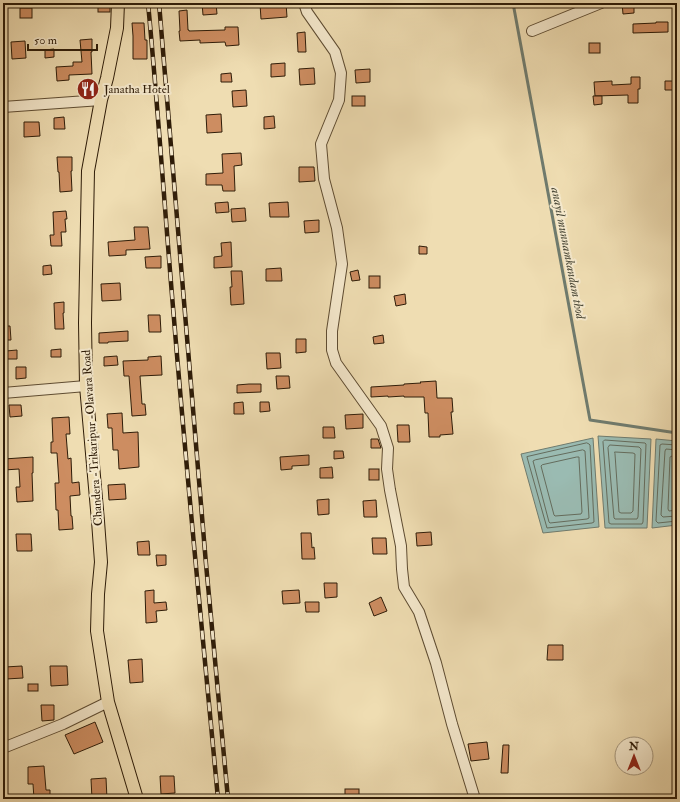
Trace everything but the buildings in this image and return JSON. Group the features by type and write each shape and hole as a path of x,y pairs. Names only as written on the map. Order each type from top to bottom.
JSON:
{"main road":[{"name":"Chandera -Trikaripur -Olavara Road","path":"118,3 117,28 101,100 88,170 85,323 86,386 98,521 100,562 97,631 108,702 137,799"}],"street":[{"path":"304,3 307,12 335,52 341,73 338,100 321,144 324,179 337,228 342,264 332,331 332,350 336,363 381,426 388,448 387,469 401,546 404,588 419,612 434,655 452,724 476,799"},
{"path":"532,31 601,3"},
{"path":"3,107 101,100"},
{"path":"3,393 86,386"},
{"path":"3,748 63,724 108,702"}],"water":[{"path":"598,436 651,439 647,528 605,528"},
{"path":"593,438 599,527 543,533 521,454"},
{"path":"656,439 677,441 677,525 652,528"}],"waterway":[{"name":"anayil munnamkandam thod","path":"513,3 590,420 677,433"}],"railway":[{"path":"148,3 184,439 218,799"},
{"path":"159,3 206,564 228,799"}],"place":[{"name":"Janatha Hotel","path":"88,89"}]}
